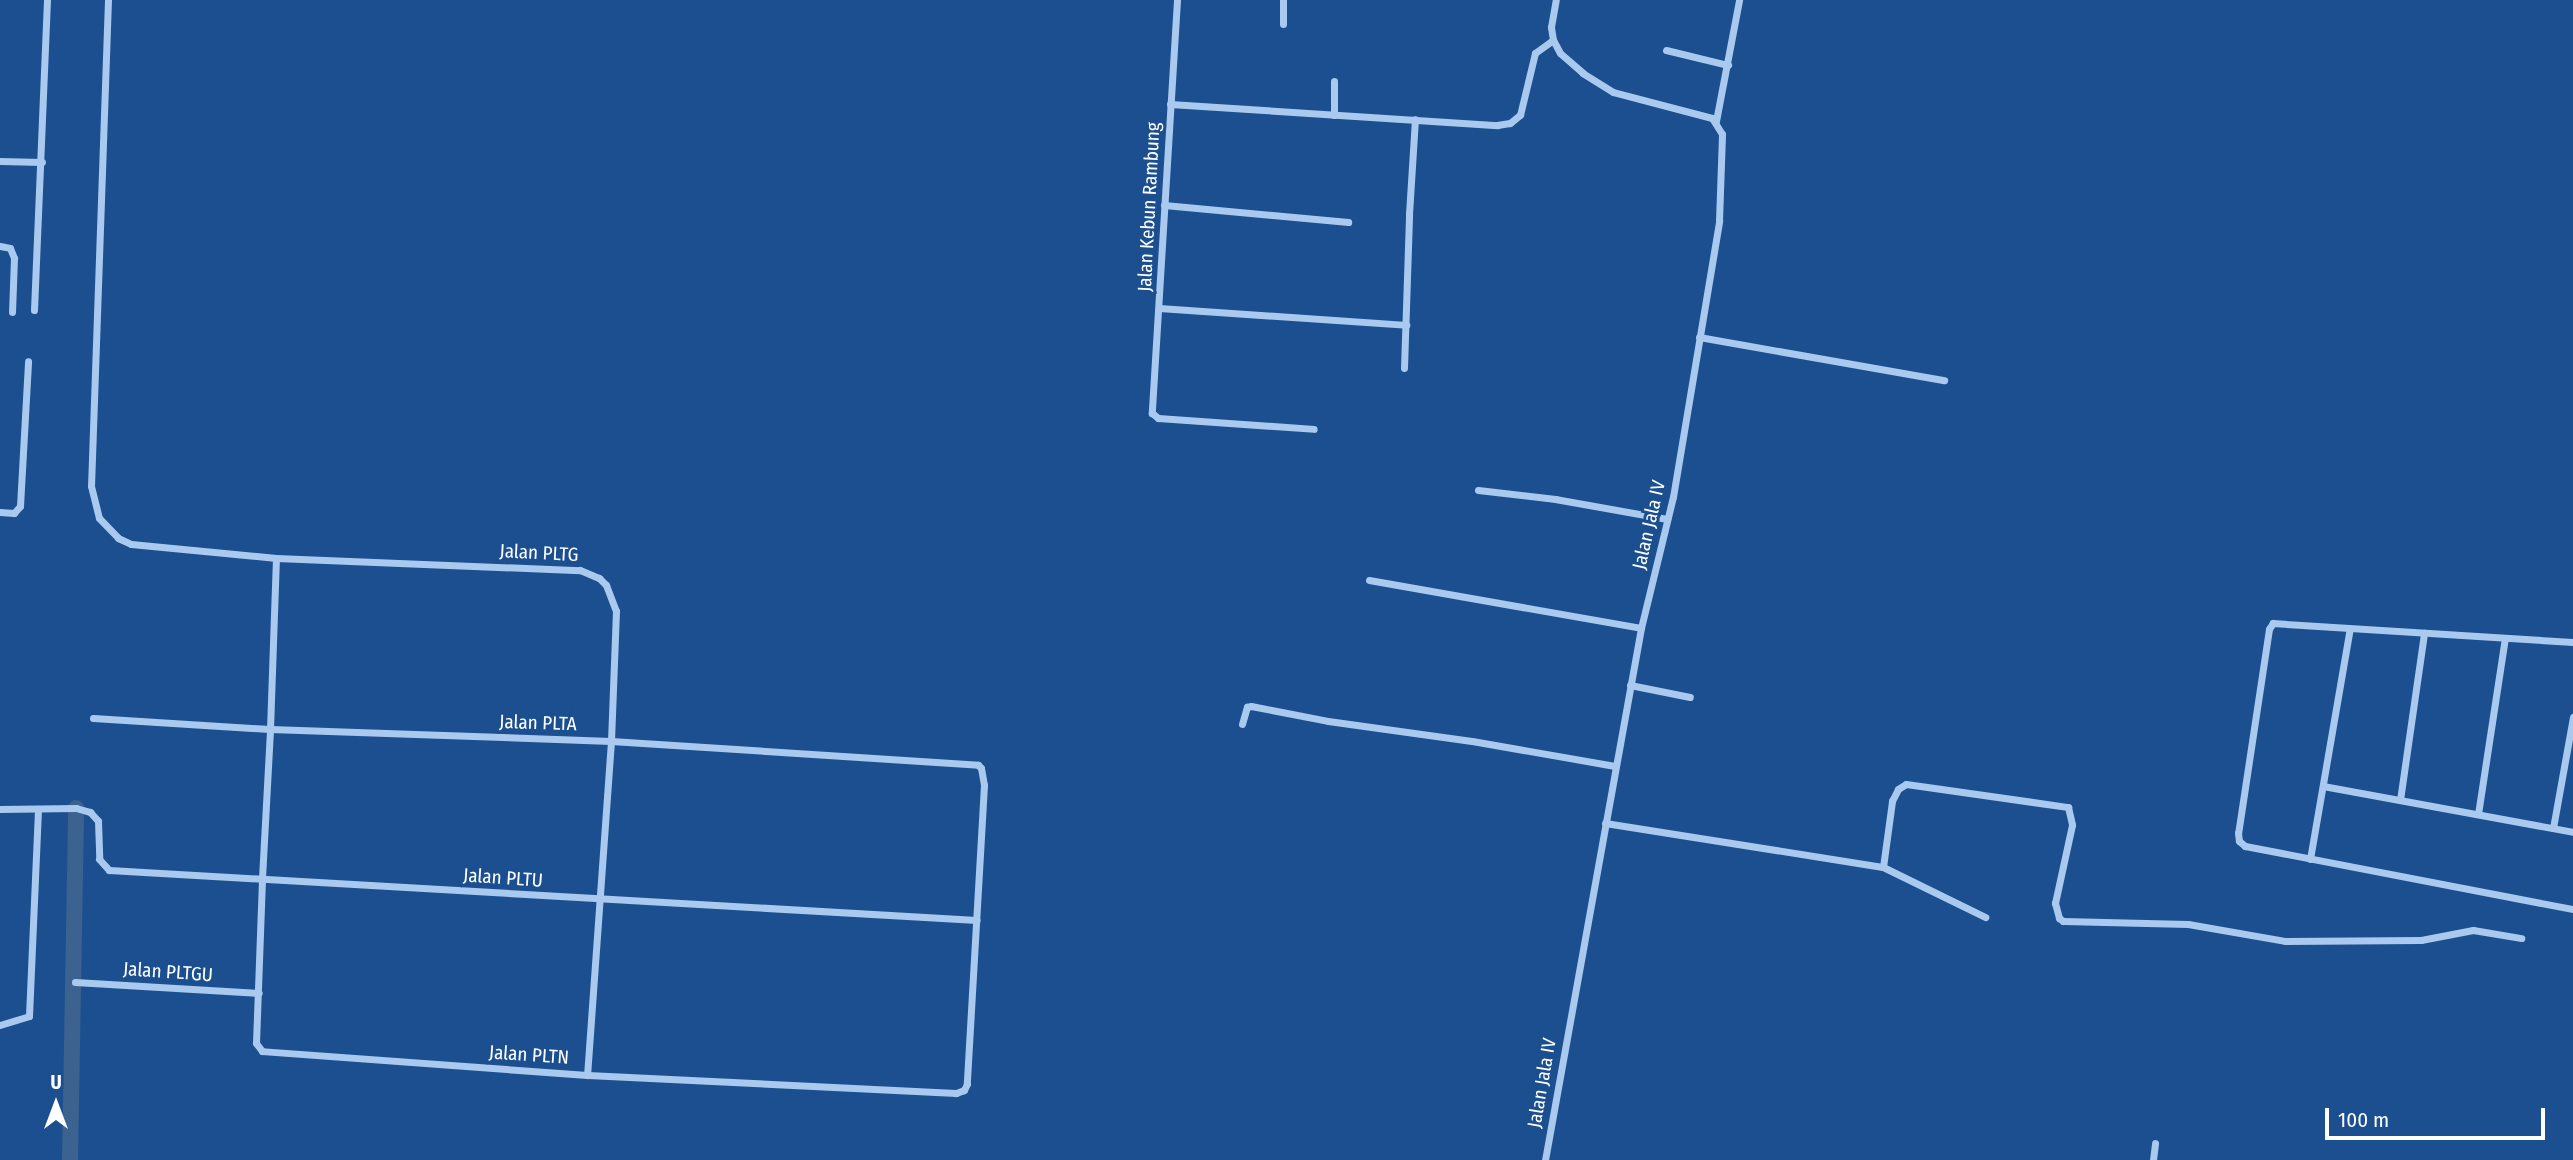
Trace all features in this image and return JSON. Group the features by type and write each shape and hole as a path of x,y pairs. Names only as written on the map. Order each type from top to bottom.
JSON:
{"street":[{"path":"34,310 47,0"},
{"name":"Jalan PLTG","path":"108,0 91,486 99,518 118,538 131,544 276,558 580,570 599,578 610,592 616,611 611,741 587,1075"},
{"name":"Jalan Kebun Rambung","path":"1177,0 1154,415 1158,418 1314,429"},
{"path":"1283,0 1283,24"},
{"path":"1556,0 1551,27 1553,40 1560,53 1599,85 1716,121 1740,0"},
{"path":"1170,104 1497,125 1510,123 1520,115 1535,53 1553,40"},
{"path":"1666,50 1728,65"},
{"path":"1334,81 1334,115"},
{"path":"1405,368 1415,119"},
{"name":"Jalan Jala IV","path":"1545,1160 1630,685 1667,519 1719,221 1722,134 1716,121"},
{"path":"0,161 42,162"},
{"path":"1164,205 1348,222"},
{"path":"0,246 10,248 14,257 12,312"},
{"path":"1159,308 1406,325"},
{"path":"1699,337 1944,380"},
{"path":"0,512 15,513 20,506 28,360"},
{"path":"1478,490 1555,499 1667,519"},
{"name":"Jalan PLTN","path":"276,558 256,1043 264,1051 587,1075 943,1092 964,1090 967,1084 977,920 984,785 981,768"},
{"path":"1368,580 1641,628"},
{"path":"2573,642 2273,623 2269,629 2239,841 2245,846 2573,909"},
{"path":"2310,859 2350,628"},
{"path":"2400,800 2424,632"},
{"path":"2478,814 2505,638"},
{"path":"1630,685 1690,697"},
{"path":"1242,724 1247,707 1251,706 1328,721 1615,766"},
{"path":"2553,828 2573,717"},
{"name":"Jalan PLTA","path":"93,718 270,729 611,741 970,764 981,768"},
{"path":"1883,867 1892,801 1898,789 1906,784 2068,807 2072,825 2055,902 2057,913 2063,921 2188,924 2285,942 2421,940 2473,930 2521,937"},
{"path":"2322,786 2573,832"},
{"name":"Jalan PLTU","path":"38,810 76,808 97,818 99,859 109,870 977,920"},
{"path":"0,809 38,810 29,1016 0,1025"},
{"path":"1605,823 1883,867 1985,917"},
{"name":"Jalan PLTGU","path":"75,982 259,993"},
{"path":"2153,1160 2155,1143"}],"waterway":[{"path":"70,1160 76,808"}]}
